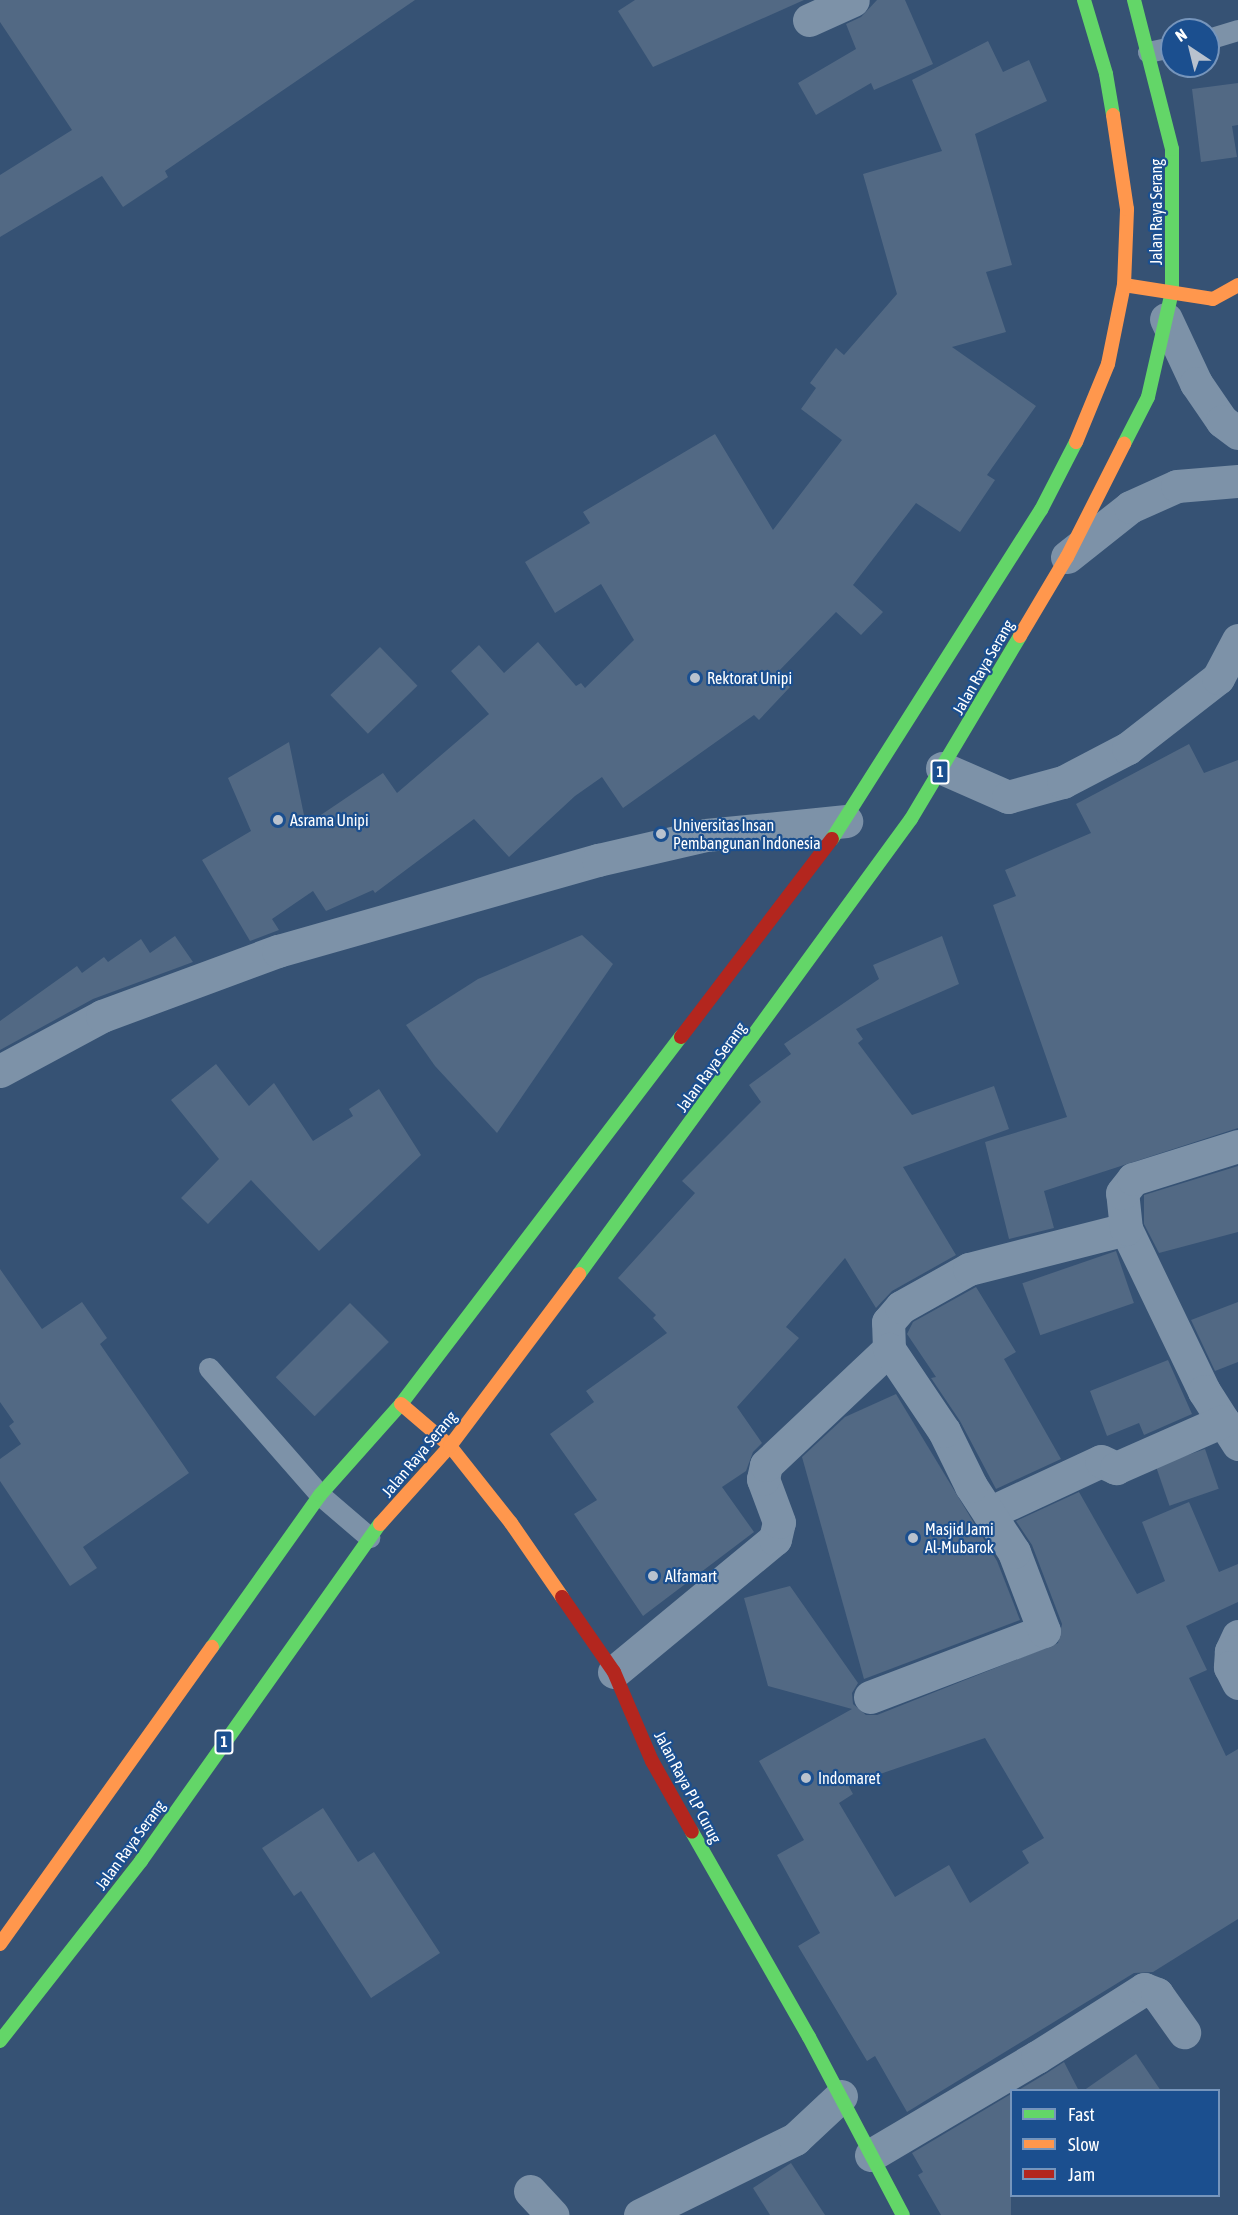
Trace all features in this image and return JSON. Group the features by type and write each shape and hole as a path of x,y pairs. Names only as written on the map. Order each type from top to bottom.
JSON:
{"main road":[{"name":"Jalan Raya Serang","path":"0,1944 320,1494 402,1404 846,821 1041,510 1085,424 1108,364 1124,285 1127,209 1123,172 1106,74 1084,0"},
{"name":"Jalan Raya Serang","path":"0,2041 141,1861 369,1537 450,1446 694,1119 911,819 1067,557 1148,397 1169,305 1172,149 1134,0"},
{"path":"1124,285 1169,305 1230,297"},
{"name":"Jalan Raya PLP Curug","path":"402,1404 450,1446 511,1523 614,1672 652,1761 841,2096 903,2215"}],"street":[{"path":"809,20 853,0"},
{"path":"1169,305 1196,383 1222,421 1238,433"},
{"path":"1067,557 1130,507 1177,486 1238,481"},
{"path":"942,768 1008,797 1063,782 1128,748 1218,678 1238,640"},
{"path":"0,1071 102,1016 278,951 609,857 706,835 846,821"},
{"path":"989,1513 1101,1461 1116,1468 1231,1432 1203,1391 1126,1229 1122,1193 1133,1179 1238,1146"},
{"path":"870,1697 1044,1631 1014,1552 989,1513 944,1431 889,1350 888,1330 892,1316 928,1289 969,1269 1126,1229"},
{"path":"614,1672 775,1539 779,1522 763,1479 766,1465 889,1350"},
{"path":"1238,1636 1231,1651 1230,1667 1238,1683"},
{"path":"871,2155 1037,2057 1144,1989 1157,1994 1184,2032"},
{"path":"640,2215 795,2139 841,2096"},
{"path":"530,2191 552,2215"}],"lane":[{"path":"1220,35 1238,30"},
{"path":"1148,52 1160,50"},
{"path":"209,1368 320,1494 369,1537"}],"building":[{"path":"0,0 415,0 165,171 168,177 123,207 102,176 0,237 0,175 72,130 0,22"},
{"path":"635,0 804,0 653,67 618,11"},
{"path":"877,0 905,0 933,64 874,90 871,83 816,115 798,83 856,49 846,24 861,17"},
{"path":"988,41 1003,72 1029,60 1047,101 975,134 1012,265 986,272 1006,332 952,347 1036,406 987,475 995,480 960,532 916,503 853,585 883,612 861,635 836,612 776,674 790,687 759,720 754,715 623,808 602,777 575,796 509,857 474,819 375,893 373,890 326,911 313,891 272,919 279,930 250,941 202,860 251,831 228,778 289,742 306,825 383,773 397,793 489,714 451,671 479,645 504,673 538,642 576,686 581,683 585,688 634,640 601,584 555,613 525,562 590,523 583,512 715,434 773,530 842,440 801,409 816,388 810,383 836,348 844,355 897,294 863,174 942,151 912,80"},
{"path":"1238,83 1238,125 1232,126 1237,157 1201,162 1192,89"},
{"path":"380,647 418,686 368,734 330,695"},
{"path":"1189,744 1204,773 1238,760 1238,1128 1044,1191 1054,1228 1009,1239 985,1142 1067,1117 993,905 1016,896 1005,870 1091,833 1076,804"},
{"path":"582,935 613,964 497,1133 435,1066 406,1025 478,979"},
{"path":"175,936 193,962 93,999 0,1050 0,1021 77,966 82,973 104,957 108,962 141,939 150,953"},
{"path":"942,936 959,984 856,1029 863,1039 858,1043 912,1115 994,1086 1009,1129 903,1167 956,1255 892,1291 876,1308 845,1258 786,1327 799,1338 737,1407 762,1443 753,1452 746,1471 722,1487 754,1532 643,1616 574,1514 597,1500 550,1434 594,1402 586,1391 667,1333 653,1318 656,1315 618,1278 695,1193 682,1181 761,1102 749,1085 791,1054 784,1044 879,979 873,965"},
{"path":"216,1064 249,1106 274,1083 313,1141 353,1116 349,1109 379,1089 421,1155 319,1251 251,1180 208,1224 181,1198 219,1159 171,1100"},
{"path":"1238,1166 1238,1232 1159,1253 1144,1224 1144,1195"},
{"path":"1116,1251 1134,1303 1040,1335 1022,1283"},
{"path":"0,1269 42,1329 82,1302 107,1338 100,1344 189,1473 83,1547 97,1568 70,1586 0,1481 0,1459 21,1444 9,1426 14,1422 0,1402"},
{"path":"976,1287 1016,1352 1004,1359 1061,1459 996,1489 960,1421 931,1378 936,1377 907,1334 913,1322"},
{"path":"1238,1302 1238,1362 1215,1371 1191,1320"},
{"path":"350,1303 389,1342 315,1416 276,1377"},
{"path":"1168,1360 1192,1414 1144,1435 1139,1423 1107,1436 1090,1391"},
{"name":"Masjid Jami Al-Mubarok","path":"896,1394 997,1561 1020,1620 864,1679 802,1457 845,1417"},
{"path":"1205,1449 1219,1489 1170,1506 1156,1466"},
{"path":"1079,1492 1137,1594 1165,1581 1142,1522 1189,1502 1219,1572 1238,1564 1238,1602 1186,1626 1207,1670 1189,1678 1226,1756 1238,1749 1238,1919 1153,1972 1134,1973 907,2112 875,2056 867,2061 798,1946 820,1933 777,1855 804,1840 759,1761 852,1709 768,1686 744,1598 790,1586 858,1683 852,1693 853,1704 866,1715 877,1715 1058,1643 1062,1624 1032,1545 1016,1521","holes":["985,1738 1044,1838 1022,1851 1029,1863 970,1903 949,1865 895,1897 839,1803 853,1794 848,1785"]},
{"path":"323,1808 358,1862 374,1852 440,1953 371,1998 301,1891 294,1896 262,1848"},
{"path":"1136,2054 1160,2089 1086,2089"},
{"path":"1064,2062 1078,2089 1020,2089"},
{"path":"1010,2095 1011,2215 941,2215 918,2175 923,2172 912,2153"},
{"path":"791,2163 825,2215 770,2215 753,2188"}],"traffic: fast":[{"path":"1084,0 1106,74 1113,115"},
{"path":"1124,444 1148,397 1172,291 1172,149 1134,0"},
{"path":"832,839 1041,510 1076,442"},
{"path":"579,1274 911,819 1020,636"},
{"path":"212,1647 320,1495 401,1404 681,1037"},
{"path":"0,2041 141,1861 380,1524"},
{"path":"692,1832 809,2037 903,2215"}],"traffic: slow":[{"path":"1076,442 1108,364 1124,285 1127,209 1113,115"},
{"path":"1124,285 1213,299 1238,285"},
{"path":"1020,636 1067,557 1124,444"},
{"path":"380,1524 450,1446 579,1274"},
{"path":"401,1404 450,1446 511,1523 562,1597"},
{"path":"0,1944 212,1647"}],"traffic: jam":[{"path":"681,1037 832,839"},
{"path":"562,1597 614,1672 652,1761 692,1832"}],"place":[{"name":"Rektorat Unipi","path":"695,678"},
{"name":"Asrama Unipi","path":"278,820"},
{"name":"Universitas Insan Pembangunan Indonesia","path":"661,834"},
{"name":"Masjid Jami Al-Mubarok","path":"913,1538"},
{"name":"Alfamart","path":"653,1576"},
{"name":"Indomaret","path":"806,1778"}]}
